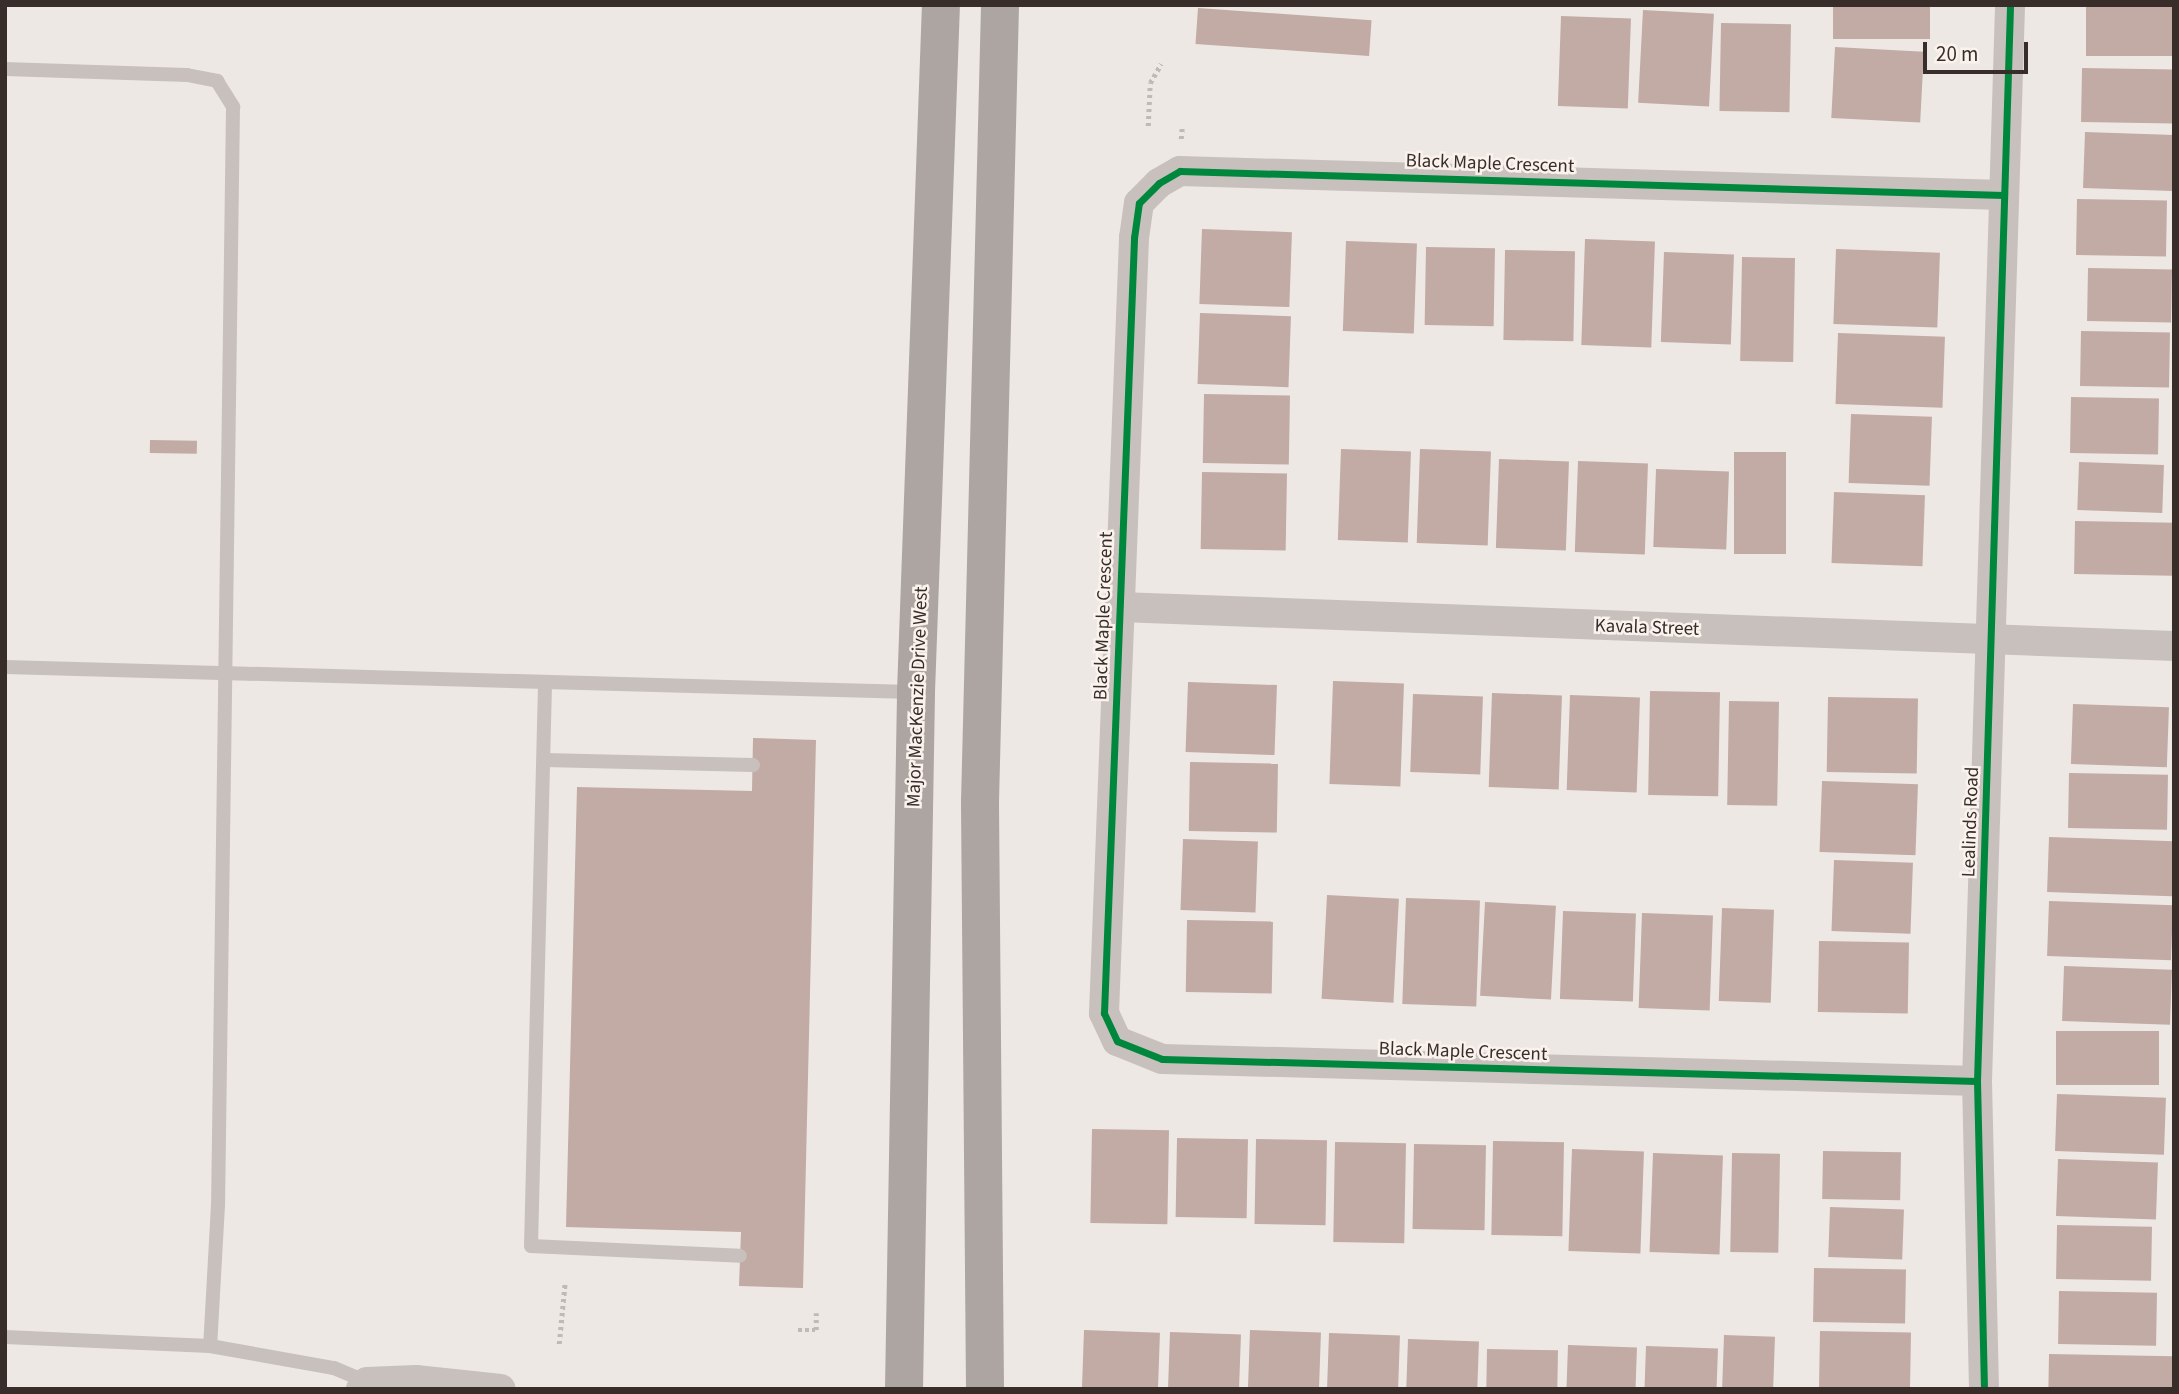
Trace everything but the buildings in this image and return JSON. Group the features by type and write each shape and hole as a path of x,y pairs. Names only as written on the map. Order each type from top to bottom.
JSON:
{"main road":[{"name":"Major MacKenzie Drive West","path":"904,1389 916,692 941,5"},
{"path":"985,1389 980,802 1000,5"}],"street":[{"name":"Lealinds Road","path":"1984,1389 1977,1081 1993,640 2010,5"},
{"name":"Black Maple Crescent","path":"1977,1081 1162,1059 1116,1041 1104,1013 1133,238 1139,203 1180,171 2004,195"},
{"name":"Kavala Street","path":"1120,607 2174,646"},
{"path":"365,1385 416,1380 501,1389"}],"lane":[{"path":"5,69 187,75 217,80 233,107 220,672 218,1205 210,1346"},
{"path":"5,667 220,672 545,685 916,692"},
{"path":"545,685 531,1246 740,1256"},
{"path":"544,760 753,765"},
{"path":"5,1338 210,1346 334,1368 365,1385"}],"path":[{"path":"1148,126 1150,83 1161,64"},
{"path":"559,1344 565,1282"},
{"path":"799,1330 816,1330 816,1313"}],"cycle path":[{"path":"1984,1389 1977,1081 2010,5"},
{"path":"1977,1081 1162,1059 1117,1041 1104,1013 1134,238 1139,203 1159,183 1180,171 2004,195"}]}
